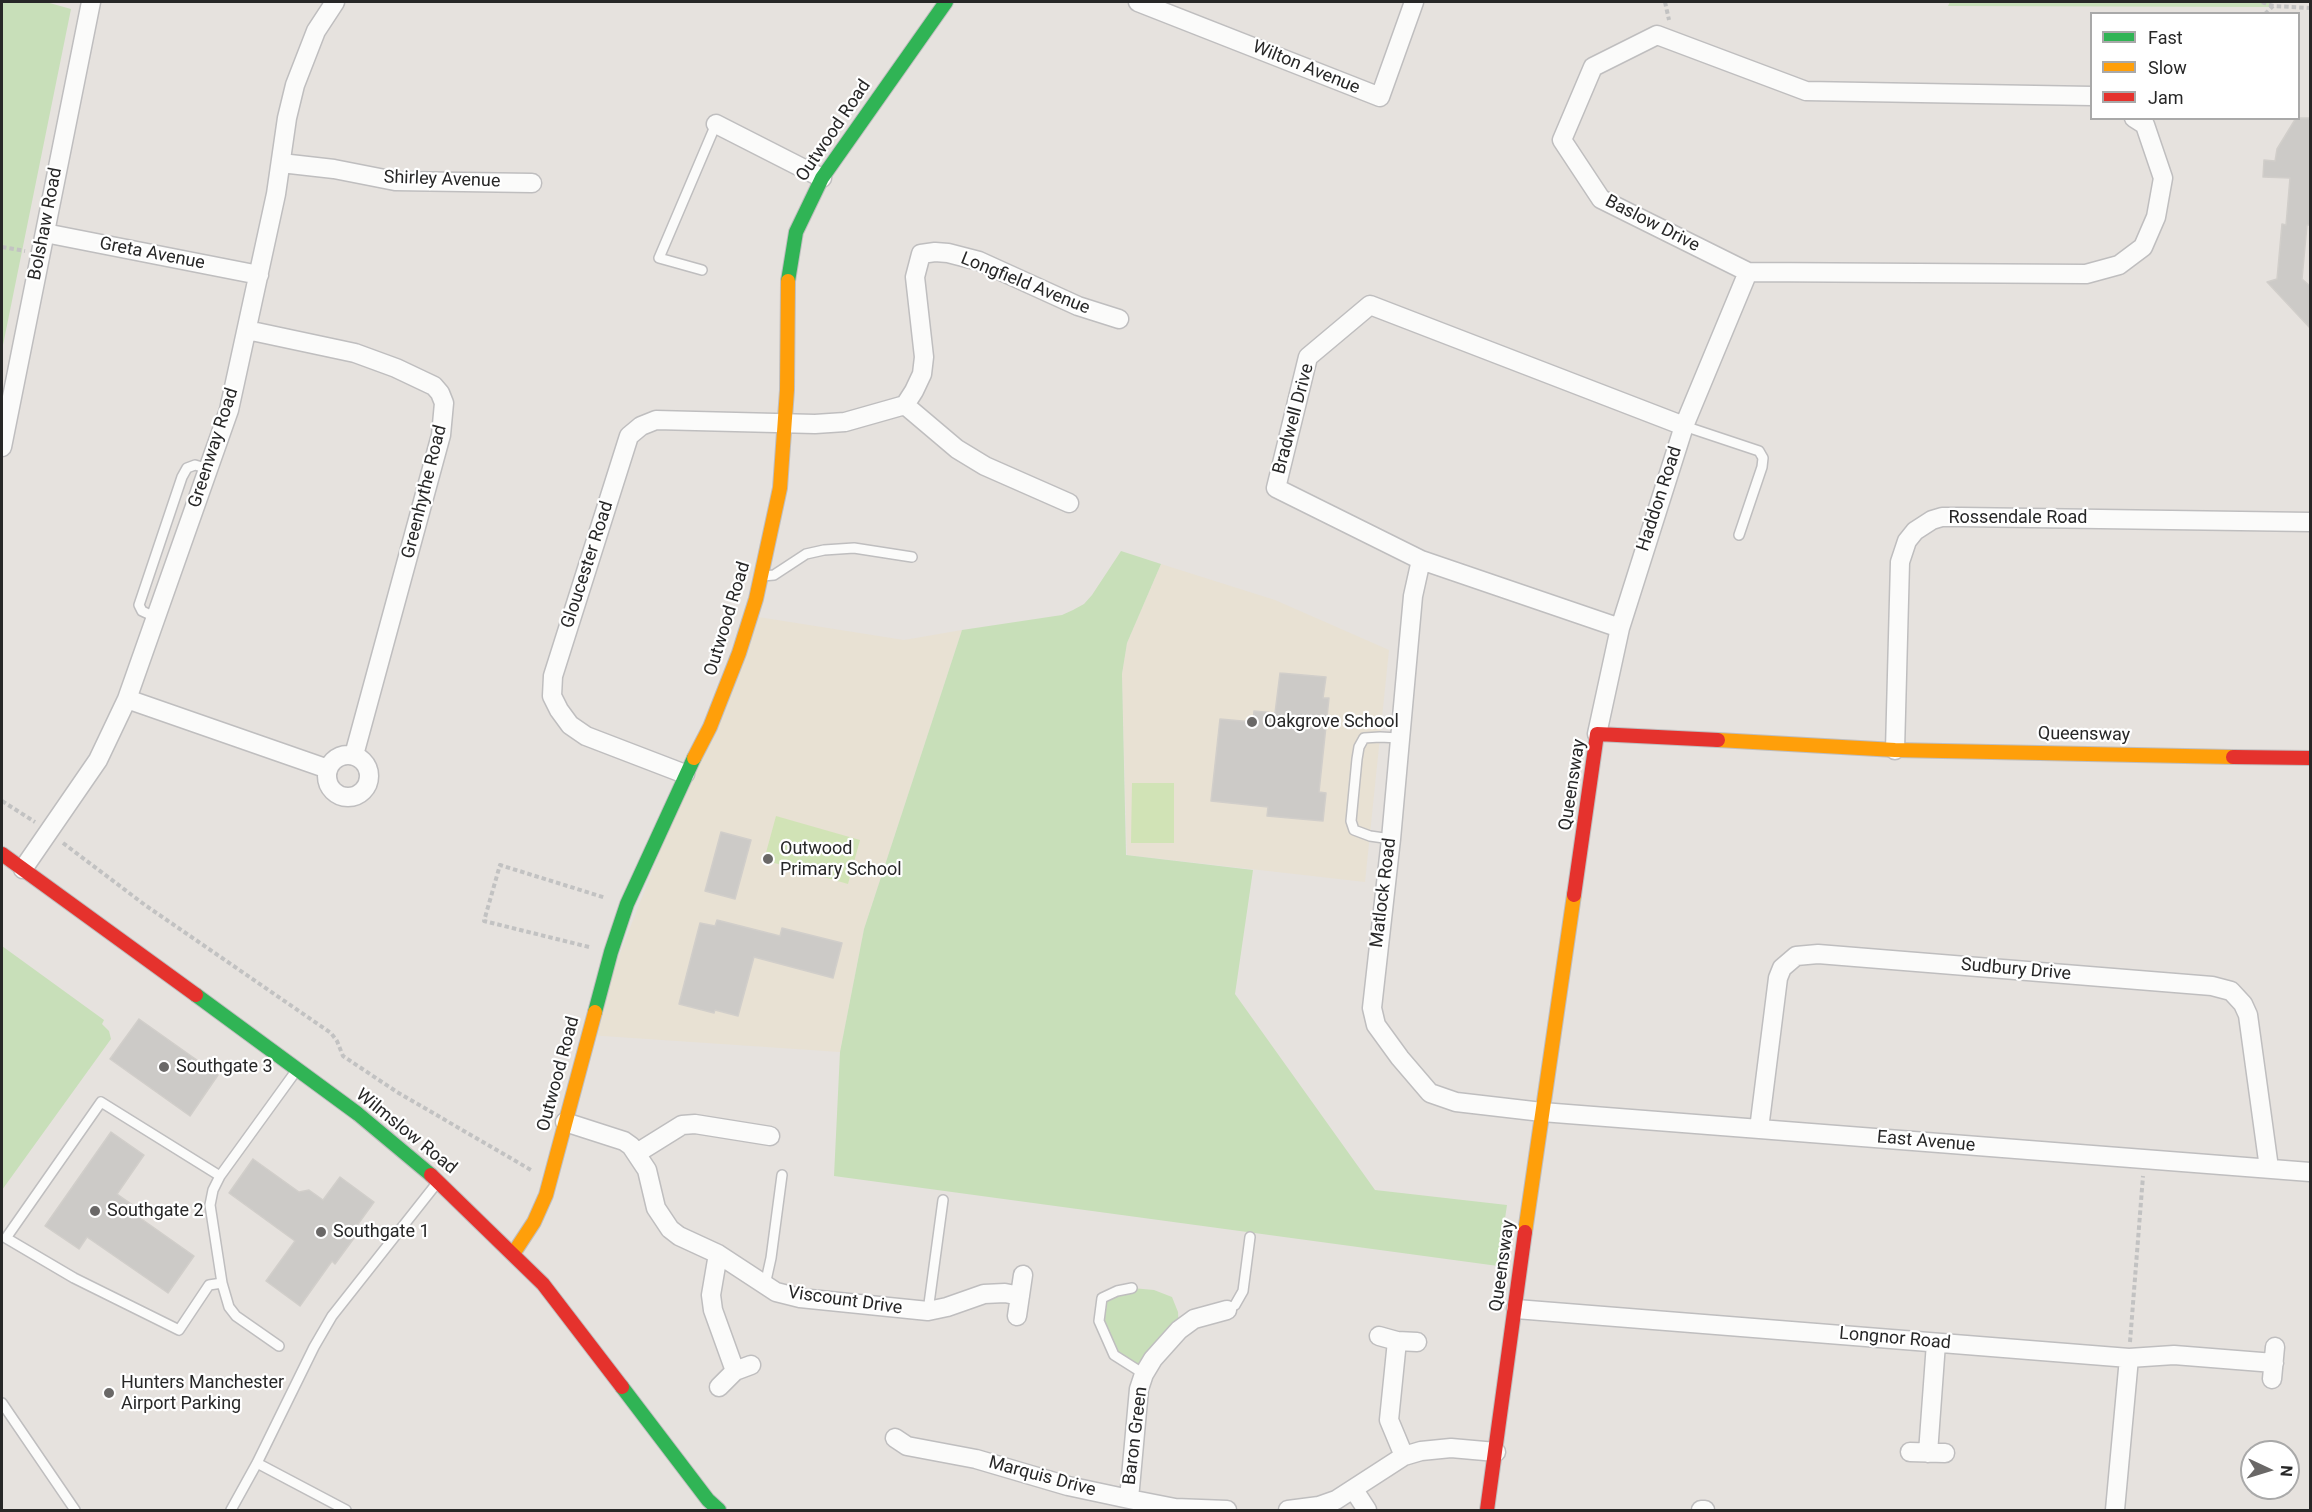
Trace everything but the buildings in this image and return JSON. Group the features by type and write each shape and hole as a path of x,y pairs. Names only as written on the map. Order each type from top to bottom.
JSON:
{"street":[{"name":"Bolshaw Road","path":"2,447 91,2"},
{"name":"Greenway Road","path":"23,869 98,760 127,699 209,469 236,384 295,84 316,31 335,2"},
{"name":"Outwood Road","path":"513,1254 538,1215 610,952 627,904 685,774 710,727 730,677 761,576 780,488 785,423 788,282 792,246 800,219 822,178 946,2"},
{"name":"Wilton Avenue","path":"1138,2 1380,98 1414,2"},
{"name":"Baslow Drive","path":"2090,96 1806,91 1657,35 1593,67 1562,140 1601,199 1748,272 2086,274 2119,265 2143,247 2156,217 2163,178 2145,125 2137,120"},
{"path":"716,124 822,178"},
{"name":"Shirley Avenue","path":"281,163 334,169 395,181 532,183"},
{"name":"Greta Avenue","path":"45,233 259,275"},
{"name":"Longfield Avenue","path":"905,405 922,374 923,365 923,336 915,277 921,254 948,253 979,261 1078,306 1119,319"},
{"name":"Haddon Road","path":"1597,734 1620,628 1683,426 1748,272"},
{"name":"Bradwell Drive","path":"1620,628 1421,560 1276,488 1308,357 1370,305 1683,426"},
{"name":"Greenhythe Road","path":"247,330 355,353 396,368 434,386 444,403 441,435 354,755"},
{"path":"785,423 845,422 905,405 957,448 985,466 1069,503"},
{"name":"Gloucester Road","path":"685,774 586,736 570,724 559,710 552,696 553,676 629,436 641,426 656,420 785,423"},
{"name":"Rossendale Road","path":"1895,750 1900,562 1907,541 1915,531 1932,520 1942,517 1961,517 2310,522"},
{"name":"Matlock Road","path":"1421,560 1413,596 1391,839 1372,1008 1376,1024 1430,1094 1456,1102 1542,1112"},
{"path":"127,699 328,769"},
{"name":"Queensway","path":"1487,1510 1597,734 1895,750 2310,758"},
{"path":"354,755 363,760 369,769 369,781 363,791 356,796 338,795 327,780 328,769 339,756 354,755"},
{"name":"Wilmslow Road","path":"2,854 358,1114 439,1181 543,1284 579,1328 708,1507"},
{"name":"Sudbury Drive","path":"1759,1129 1778,978 1782,968 1796,956 1830,955 2212,986 2231,991 2237,995 2248,1015 2269,1168"},
{"name":"East Avenue","path":"1542,1112 2310,1172"},
{"path":"565,1122 624,1141 637,1153 682,1125 695,1124 770,1136"},
{"name":"Viscount Drive","path":"637,1153 646,1170 656,1208 670,1229 718,1254 776,1292 800,1298 927,1311 947,1307 984,1294 1005,1293 1020,1296"},
{"path":"718,1254 712,1282 713,1310 743,1368 719,1387"},
{"path":"1017,1316 1023,1275"},
{"name":"Longnor Road","path":"1516,1309 2129,1358 2174,1355 2274,1363"},
{"name":"Baron Green","path":"1129,1499 1139,1389 1144,1374 1153,1359 1179,1330 1194,1319 1227,1310"},
{"path":"1404,1456 1389,1420 1388,1338 1417,1342"},
{"path":"1928,1452 1936,1343"},
{"path":"2115,1510 2129,1358"},
{"name":"Marquis Drive","path":"895,1438 907,1446 976,1459 1057,1483 1129,1499 1175,1508 1227,1510"},
{"path":"1288,1510 1318,1506 1354,1490 1404,1456 1435,1448 1496,1452"},
{"path":"1354,1490 1366,1510"}],"lane":[{"path":"702,270 659,258 716,124"},
{"path":"1683,426 1759,451 1763,458 1762,467 1738,535"},
{"path":"761,576 774,575 806,554 824,550 854,548 912,557"},
{"path":"1391,839 1370,836 1354,830 1351,821 1357,759 1359,747 1364,738 1399,738"},
{"path":"279,1346 236,1316 229,1307 222,1282 210,1205 213,1190 220,1176 297,1069"},
{"path":"220,1176 100,1102 6,1238 75,1278 179,1330 209,1285 222,1282"},
{"name":"Viscount Drive","path":"765,1285 771,1258 782,1175"},
{"path":"231,1510 257,1463 314,1347 332,1317 439,1181"},
{"name":"Viscount Drive","path":"927,1311 943,1200"},
{"path":"1227,1310 1235,1305 1243,1291 1250,1237"},
{"path":"1132,1288 1117,1291 1102,1298 1099,1321 1114,1355 1144,1374"},
{"path":"2,1403 75,1510"},
{"path":"257,1463 346,1510"}],"path":[{"path":"2264,2 2273,6 2310,8"},
{"path":"2267,12 2273,6"},
{"path":"2,801 30,818"},
{"path":"61,841 145,905 331,1033 343,1056 397,1092 549,1181"},
{"path":"610,952 484,921 500,865 627,904"},
{"path":"2129,1358 2144,1160"}],"shaded area":[{"name":"Oakgrove School","path":"1161,564 1275,600 1389,650 1365,882 1127,855 1122,674 1127,643"},
{"name":"Outwood Primary School","path":"752,616 904,640 962,630 864,929 840,1052 588,1035"}],"green space":[{"path":"2,2 46,2 71,9 2,350"},
{"path":"1950,2 2271,2 2270,7 1948,6"},
{"path":"1121,551 1161,564 1127,643 1122,674 1126,855 1253,870 1235,994 1375,1190 1507,1205 1498,1266 834,1176 840,1052 864,929 962,630 1062,615 1073,610 1084,604 1092,595"},
{"path":"1132,783 1174,783 1174,843 1131,843"},
{"path":"776,816 860,840 848,884 764,860"},
{"path":"2,946 104,1020 102,1024 109,1031 111,1039 2,1190"},
{"path":"1132,1288 1154,1290 1172,1297 1178,1312 1179,1330 1144,1374 1114,1355 1099,1310 1102,1298"}],"traffic: fast":[{"path":"788,281 796,232 822,178 946,2"},
{"path":"595,1012 627,904 694,758"},
{"path":"196,995 358,1114 431,1175"},
{"path":"622,1387 708,1500 719,1510"}],"traffic: slow":[{"path":"694,758 710,727 739,653 756,599 780,488 787,390 788,281"},
{"path":"1718,740 1895,750 2233,757"},
{"path":"1525,1232 1574,895"},
{"path":"513,1254 534,1222 546,1195 595,1012"}],"traffic: jam":[{"path":"1574,895 1597,734 1718,740"},
{"path":"2233,757 2310,758"},
{"path":"2,854 196,995"},
{"path":"431,1175 543,1284 622,1387"},
{"path":"1487,1510 1525,1232"}],"place":[{"name":"Oakgrove School","path":"1252,722"},
{"name":"Outwood Primary School","path":"768,859"},
{"name":"Southgate 3","path":"164,1067"},
{"name":"Southgate 2","path":"95,1211"},
{"name":"Southgate 1","path":"321,1232"},
{"name":"Hunters Manchester Airport Parking","path":"109,1393"}]}
